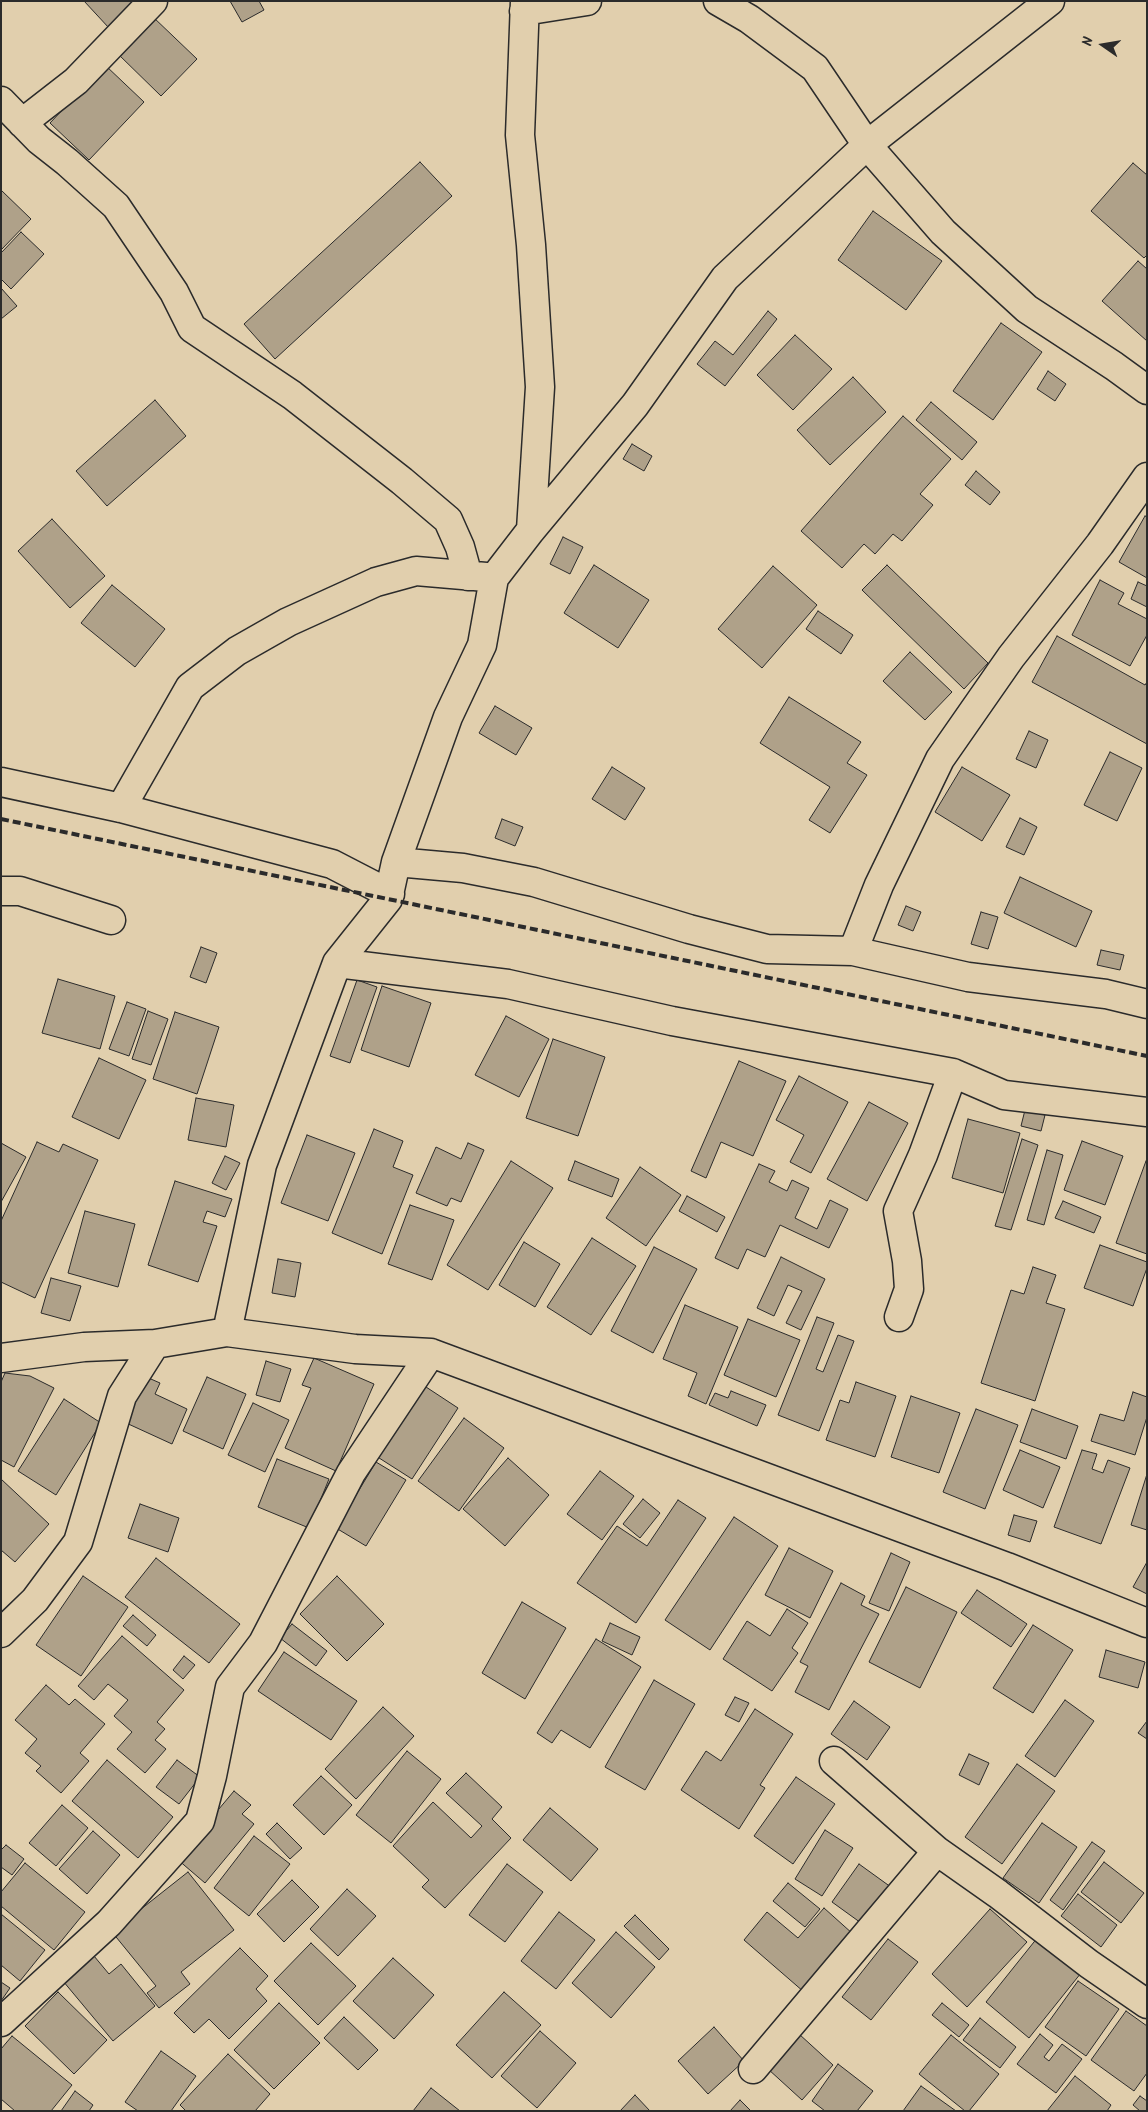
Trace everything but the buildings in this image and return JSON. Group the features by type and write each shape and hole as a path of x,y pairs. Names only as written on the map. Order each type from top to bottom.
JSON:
{"street":[{"path":"152,1 76,81 8,115 67,162 116,206 174,292 192,328 292,395 402,481 448,520 460,548 481,577 482,644 448,716 396,862 388,899 337,963 262,1165 227,1332"},
{"path":"531,530 540,387 531,246 520,135 525,6 588,1"},
{"path":"718,1 749,19 815,68 867,145 943,232 1027,309 1147,390"},
{"path":"121,808 190,688 237,651 288,622 376,582 416,571 481,577 531,530 635,405 725,278 867,145 1050,1"},
{"path":"853,951 879,885 940,760 1011,657 1100,544 1147,478"},
{"path":"1,782 121,808 332,864 390,894"},
{"path":"396,862 463,868 534,882 689,929 767,948 853,951 968,977 1106,994 1147,1004"},
{"path":"1,891 20,891 111,920"},
{"path":"337,963 508,984 672,1021 952,1073 1004,1095 1147,1112"},
{"path":"899,1317 909,1289 907,1261 898,1211 923,1155 952,1073"},
{"path":"1,1358 84,1347 155,1344 227,1332 355,1349 431,1353 1007,1567 1147,1623"},
{"path":"1,1633 35,1600 78,1542 122,1396 155,1344"},
{"path":"1,2022 109,1923 200,1821 212,1776 230,1687 263,1643 351,1474 431,1353"},
{"path":"834,1761 937,1851 998,1894 1089,1964 1147,2004"},
{"path":"753,2069 937,1851"}],"railway":[{"path":"1,819 1147,1056"}]}
